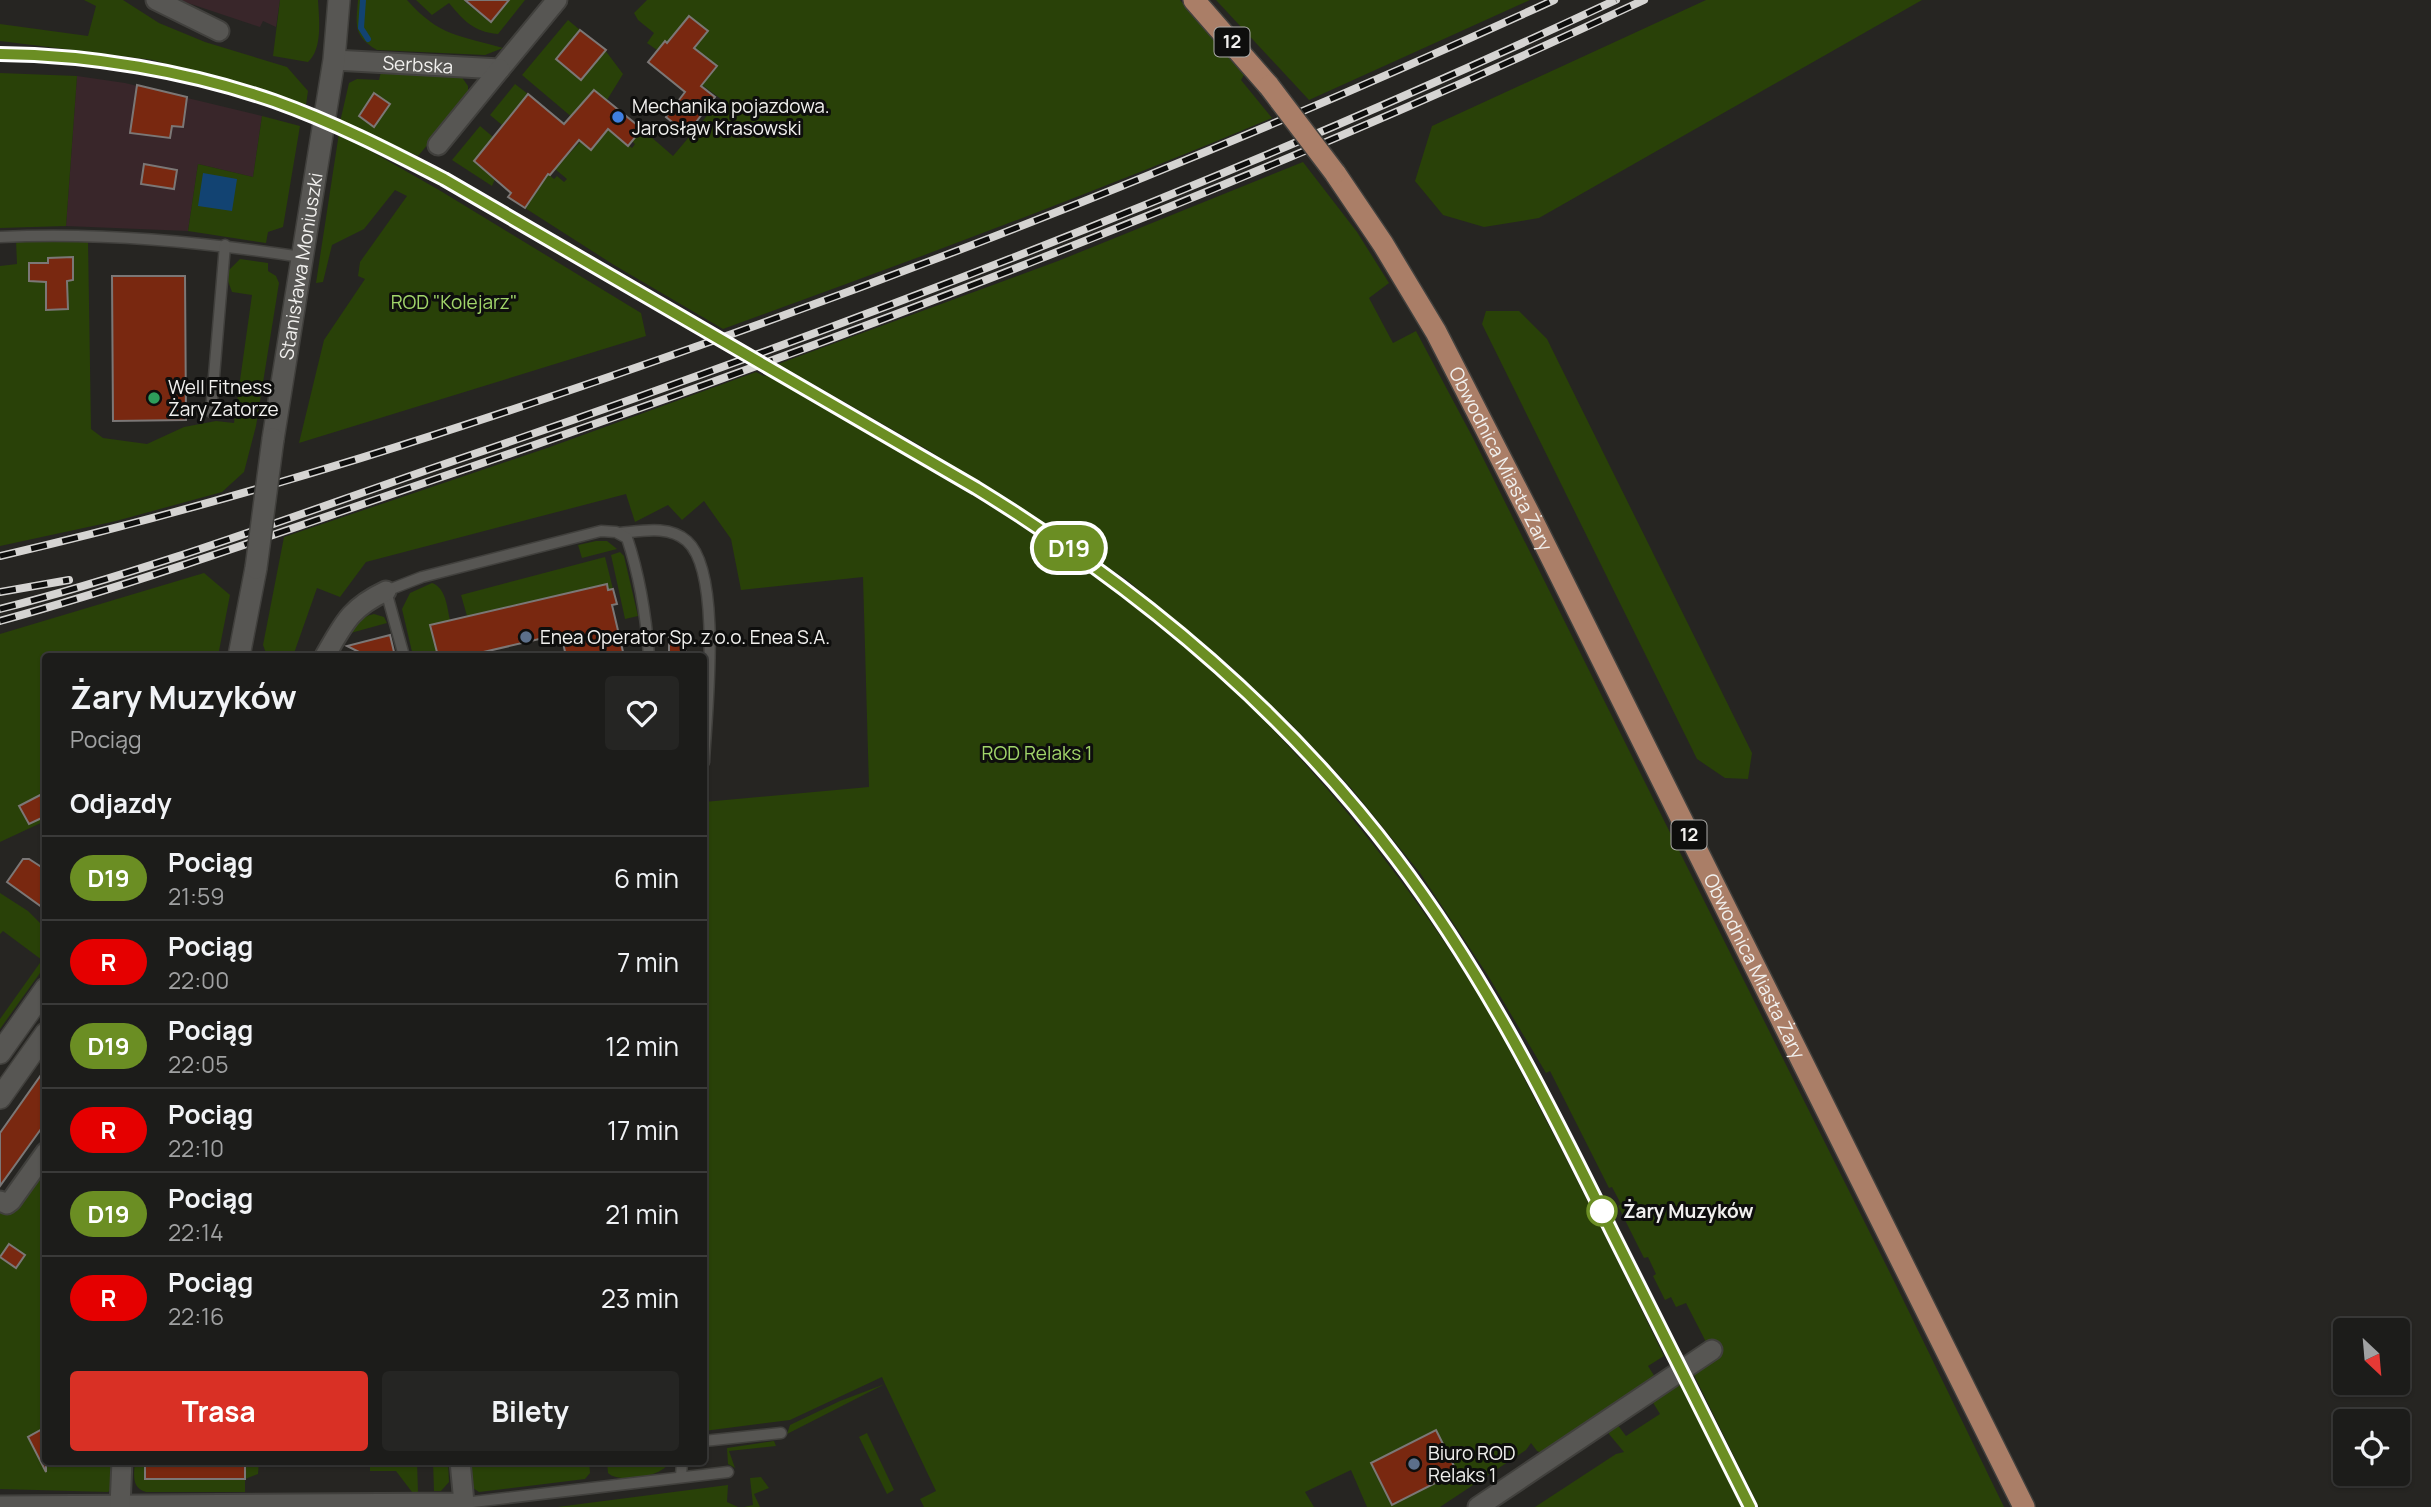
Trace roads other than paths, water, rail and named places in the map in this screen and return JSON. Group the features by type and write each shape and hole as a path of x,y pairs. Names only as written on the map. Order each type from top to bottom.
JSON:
{"main road":[{"name":"Obwodnica Miasta Żary","path":"1194,0 1269,86 1335,173 1383,244 1436,332 1540,535 2024,1507"}],"street":[{"path":"156,0 219,31"},
{"name":"Stanisława Moniuszki","path":"240,653 256,568 334,60 339,0"},
{"path":"438,145 557,0"},
{"name":"Serbska","path":"334,60 500,69"},
{"path":"327,653 348,616 386,591"},
{"path":"0,1052 42,994"},
{"path":"0,1098 42,1039"},
{"path":"0,1202 7,1204 11,1201 42,1158"},
{"path":"1478,1507 1712,1350"},
{"path":"120,1506 122,1465"},
{"path":"0,1506 464,1503 460,1465"}],"lane":[{"path":"0,237 78,234 158,238 302,257"},
{"path":"211,412 225,245"},
{"path":"403,653 386,591 422,577 601,531 620,533 652,530 679,536 692,546 705,574 708,589 709,647 707,693"},
{"path":"620,533 627,538 636,565 646,610 649,653"},
{"path":"707,1441 781,1433"},
{"path":"681,1465 681,1477"},
{"path":"464,1503 728,1472"}],"water":[{"path":"203,173 237,179 232,211 198,206"}],"waterway":[{"path":"363,0 361,28 368,39"}],"railway":[{"path":"0,556 181,510 360,458 538,401 822,302 1243,136 1554,0"},
{"path":"0,609 119,575 237,536 617,405 906,299 1193,186 1335,126 1616,0"},
{"path":"0,621 116,587 290,529 612,418 911,309 1207,192 1354,130 1644,0"},
{"path":"0,54 103,61 171,73 271,100 371,141 466,190 976,488 1101,571 1202,650 1281,724 1353,805 1419,890 1472,968 1532,1073 1750,1507"},
{"path":"0,592 69,580"}],"train":[{"name":"D19","path":"0,54 89,60 221,85 274,101 388,149 554,242 976,488 1087,560 1158,614 1244,689 1320,767 1395,857 1464,956 1535,1078 1750,1507"}],"place":[{"name":"Mechanika pojazdowa. Jarosłąw Krasowski","path":"618,117"},
{"name":"Well Fitness Żary Zatorze","path":"154,398"},
{"name":"Enea Operator Sp. z o.o. Enea S.A.","path":"526,637"},
{"name":"Żary Muzyków","path":"1602,1211"},
{"name":"Biuro ROD Relaks 1","path":"1414,1464"}],"park label":[{"name":"ROD \"Kolejarz\"","path":"454,302"},
{"name":"ROD Relaks 1","path":"1037,753"}]}
